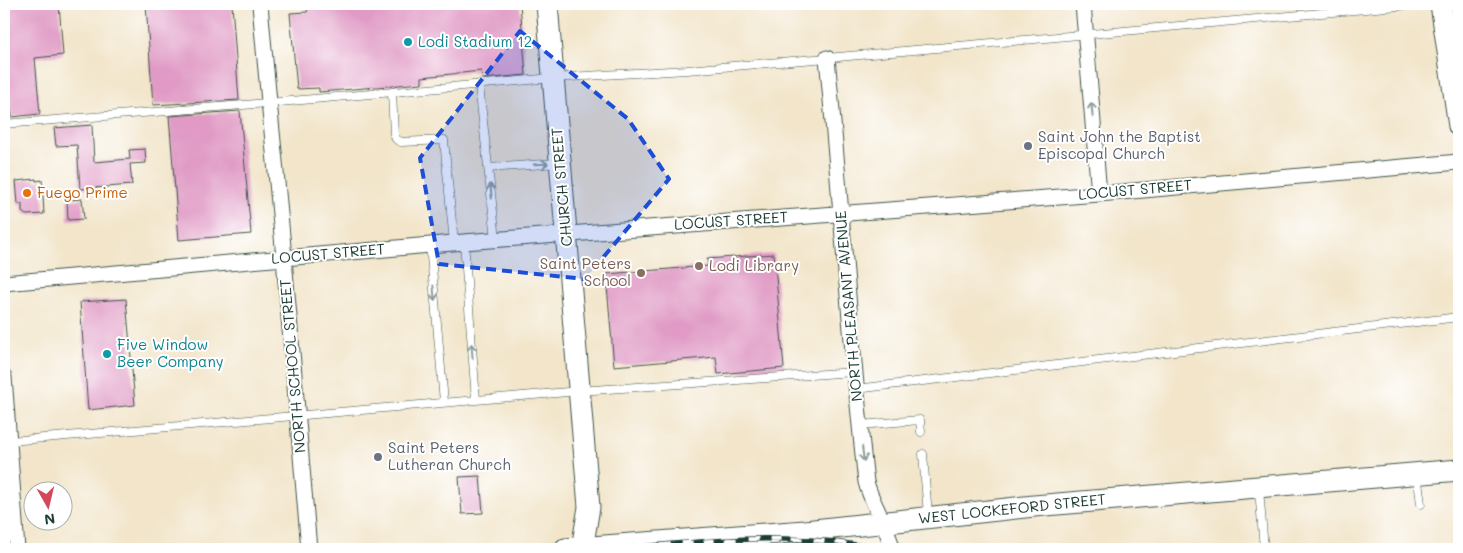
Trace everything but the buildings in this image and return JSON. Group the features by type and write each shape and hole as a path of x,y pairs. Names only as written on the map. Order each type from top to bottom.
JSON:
{"street":[{"name":"NORTH SCHOOL STREET","path":"260,4 309,549"},
{"name":"CHURCH STREET","path":"547,4 589,507 577,549"},
{"path":"1083,4 1099,194"},
{"path":"1441,4 1459,126"},
{"name":"NORTH PLEASANT AVENUE","path":"827,58 842,214 854,372 866,482 892,549"},
{"name":"LOCUST STREET","path":"4,282 459,242 1099,194 1459,162"},
{"path":"4,377 17,549"},
{"name":"WEST LOCKEFORD STREET","path":"577,549 747,540 805,531 1034,506 1459,470"}],"lane":[{"path":"4,124 268,104 552,78 687,70 1420,4"},
{"path":"479,85 496,240"},
{"path":"392,92 394,134 396,139 401,142 444,140 459,242 476,400"},
{"path":"488,168 560,163"},
{"path":"430,245 444,402"},
{"path":"856,389 1459,317"},
{"path":"10,441 444,402 854,372"},
{"path":"860,424 920,420 921,432"},
{"path":"922,454 928,517"},
{"path":"1417,474 1421,504"},
{"path":"1259,488 1264,549"}],"highlighted area":[{"path":"520,31 628,119 669,179 585,279 439,264 420,158"}],"railway":[{"path":"616,549 746,539 811,540 844,543 876,549"}],"place":[{"name":"Lodi Stadium 12","path":"408,42"},
{"name":"Saint John the Baptist Episcopal Church","path":"1028,146"},
{"name":"Fuego Prime","path":"27,193"},
{"name":"Lodi Library","path":"699,266"},
{"name":"Saint Peters School","path":"641,273"},
{"name":"Five Window Beer Company","path":"107,354"},
{"name":"Saint Peters Lutheran Church","path":"378,457"}]}
